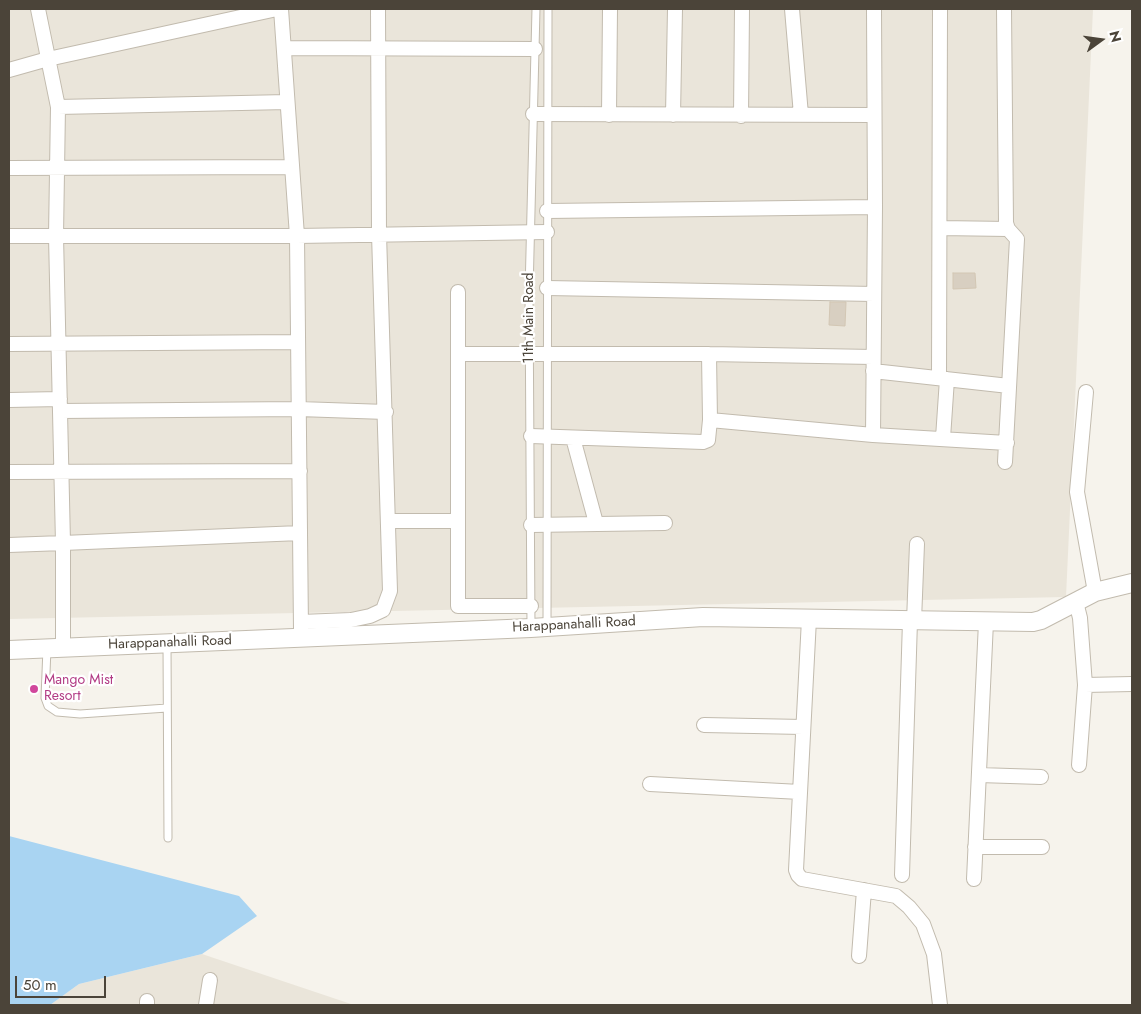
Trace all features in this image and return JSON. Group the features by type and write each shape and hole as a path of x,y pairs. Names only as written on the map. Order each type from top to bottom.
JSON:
{"street":[{"path":"38,9 58,107 56,236 63,543 55,648"},
{"path":"9,70 48,59 277,9"},
{"path":"281,9 297,236 301,630 370,616 383,610 390,590 390,521 380,234 378,9"},
{"path":"609,115 610,9"},
{"path":"673,115 675,9"},
{"path":"741,116 742,9"},
{"path":"792,9 801,115"},
{"path":"873,435 876,207 874,9"},
{"path":"940,9 940,228 943,438"},
{"path":"1004,9 1006,223 1008,229 1017,239 1005,462"},
{"path":"284,48 535,49"},
{"path":"58,107 288,102"},
{"path":"540,114 874,115"},
{"path":"9,168 292,168"},
{"path":"547,211 876,207"},
{"path":"940,228 1008,229"},
{"path":"9,236 297,236 547,232"},
{"path":"547,288 874,294"},
{"path":"458,292 458,606 531,606"},
{"path":"9,344 298,342"},
{"path":"458,354 709,354 873,357"},
{"path":"531,436 703,442 710,437 709,354"},
{"path":"873,371 1009,386"},
{"path":"1086,392 1077,492 1095,592"},
{"path":"9,400 60,405 386,412"},
{"path":"710,420 873,435 1006,443"},
{"path":"573,438 596,523"},
{"path":"9,472 300,471"},
{"path":"390,521 458,521"},
{"path":"531,525 547,523 665,523"},
{"path":"9,545 300,533"},
{"path":"902,875 912,621 917,544"},
{"name":"Harappanahalli Road","path":"9,650 166,643 301,630 539,627 703,617 986,622 1042,620 1095,592 1132,583"},
{"path":"1076,602 1080,618 1085,685 1079,765"},
{"path":"809,619 796,870 798,876 802,879 896,896 909,907 922,924 934,954 940,1005"},
{"path":"974,879 986,622"},
{"path":"1085,685 1132,684"},
{"path":"704,725 803,727"},
{"path":"979,775 1041,777"},
{"path":"650,784 800,792"},
{"path":"975,847 1042,847"},
{"path":"859,956 864,890"},
{"path":"206,1005 210,980"}],"lane":[{"name":"11th Main Road","path":"536,9 535,49 547,211 548,353 547,523 539,627"},
{"name":"11th Main Road","path":"539,627 531,606 531,231 548,9"},
{"path":"166,643 168,838"},
{"path":"55,648 45,698 48,706 56,712 80,714 167,708"}],"shaded area":[{"path":"9,9 1093,9 1066,597 9,619"},
{"path":"202,954 354,1005 50,1005 79,984"}],"water":[{"path":"9,836 239,896 257,916 202,954 79,984 50,1005 9,1005"}],"building":[{"path":"953,273 975,273 976,288 953,289"},
{"path":"830,302 846,302 845,326 829,325"}],"place":[{"name":"Mango Mist Resort","path":"34,689"}]}
